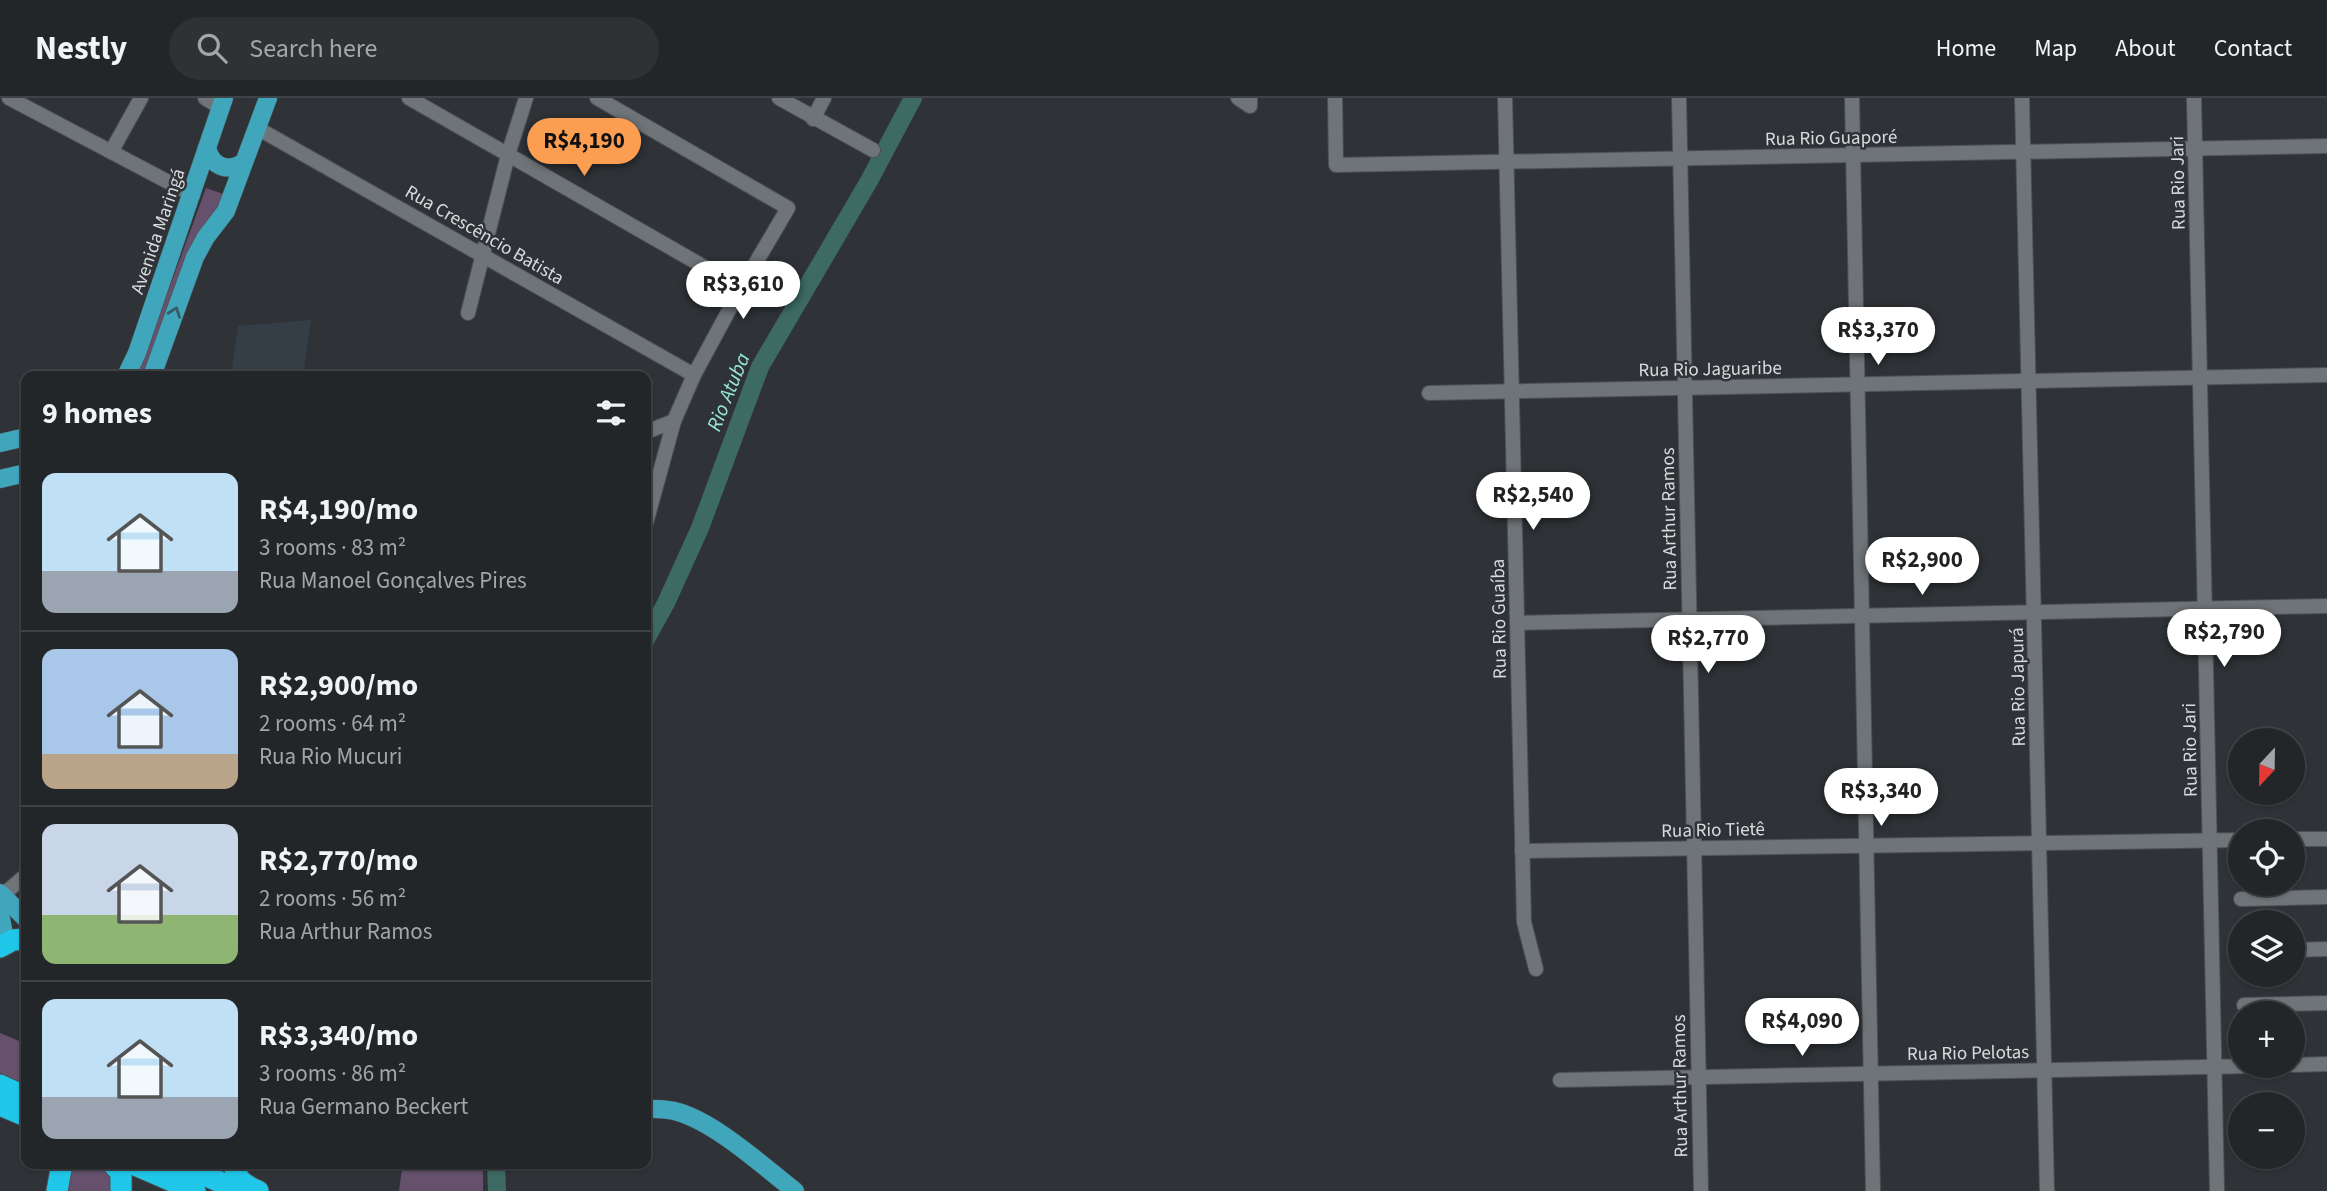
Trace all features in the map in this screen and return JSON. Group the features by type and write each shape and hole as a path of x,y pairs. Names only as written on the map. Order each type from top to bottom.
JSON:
{"highway":[{"path":"0,945 21,939"},
{"path":"0,1086 21,1095"},
{"path":"0,1105 21,1114"},
{"path":"117,1169 121,1173 121,1191"},
{"path":"144,1169 195,1191"},
{"path":"191,1169 240,1191"},
{"path":"236,1169 243,1185 258,1191"}],"main road":[{"path":"154,371 195,257 226,211 268,98"},
{"name":"Avenida Maringá","path":"128,371 193,195 223,103"},
{"path":"207,148 210,158 222,167 235,168 244,162"},
{"path":"0,479 21,473"},
{"path":"1,900 21,915"},
{"path":"0,945 3,929 1,900"},
{"path":"651,1109 678,1112 706,1124 795,1191"}],"street":[{"path":"111,152 141,98"},
{"path":"205,98 223,103"},
{"path":"410,98 741,288"},
{"path":"468,313 508,155 526,98"},
{"path":"597,98 788,208 694,375 674,421 651,505"},
{"path":"779,98 873,150"},
{"path":"813,119 824,98"},
{"path":"1238,98 1250,106 1250,98"},
{"name":"Rua Rio Guaporé","path":"1335,98 1336,165 2327,146"},
{"name":"Rua Rio Guaíba","path":"1505,98 1524,922 1536,969"},
{"name":"Rua Arthur Ramos","path":"1678,98 1700,1191"},
{"path":"1852,98 1873,1191"},
{"name":"Rua Rio Japurá","path":"2022,98 2047,1191"},
{"name":"Rua Rio Jari","path":"2194,98 2217,1191"},
{"path":"17,100 193,195"},
{"name":"Rua Crescêncio Batista","path":"257,128 694,375"},
{"name":"Rua Rio Jaguaribe","path":"1430,393 2327,375"},
{"path":"651,430 674,421"},
{"path":"1517,623 2327,606"},
{"path":"2305,839 2327,839"},
{"name":"Rua Rio Tietê","path":"1522,851 2228,840"},
{"path":"1,900 21,879"},
{"path":"2241,899 2327,897"},
{"path":"2305,950 2327,949"},
{"path":"2305,1003 2327,1003"},
{"path":"2305,1065 2327,1064"},
{"name":"Rua Rio Pelotas","path":"1560,1080 2228,1067"}],"shaded area":[{"path":"206,188 226,195 147,371 139,371"},
{"path":"311,320 304,371 232,371 238,326"},
{"path":"0,1033 21,1042 21,1083 0,1073"},
{"path":"70,1169 103,1169 111,1175 110,1191 68,1191"},
{"path":"402,1169 483,1169 483,1191 399,1191"}],"waterway":[{"name":"Rio Atuba","path":"651,630 700,528 760,367 869,181 913,98"},
{"name":"Rio Atuba","path":"496,1169 497,1191"}]}
